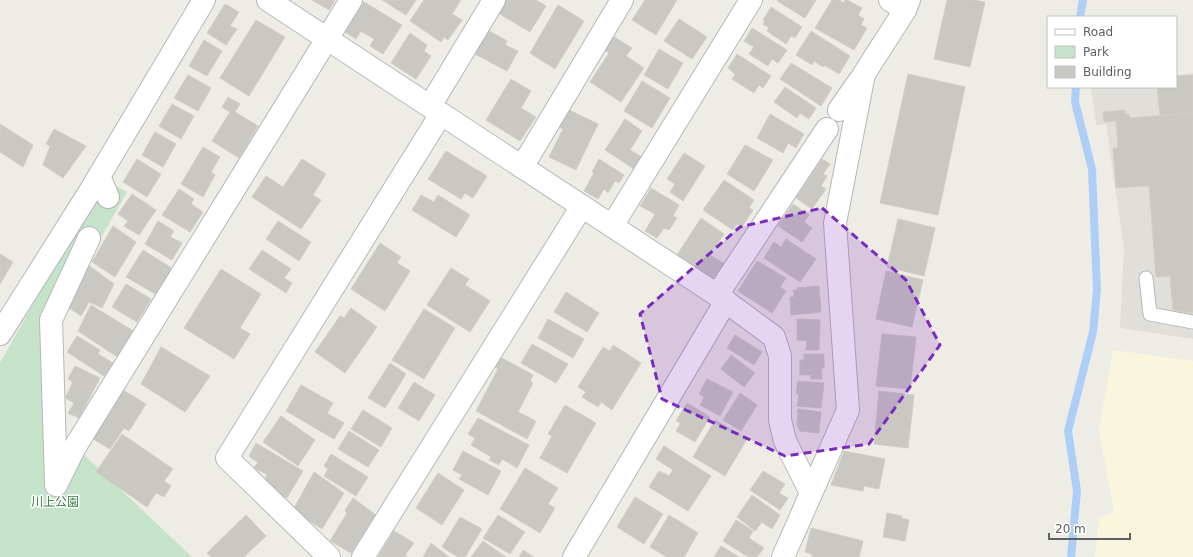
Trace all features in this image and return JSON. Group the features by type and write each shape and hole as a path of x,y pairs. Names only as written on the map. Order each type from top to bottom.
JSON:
{"street":[{"path":"0,334 99,176 204,0"},
{"path":"268,0 721,298 774,337 780,356 780,420 785,441 811,494"},
{"path":"89,238 50,320 56,485 75,447 351,0"},
{"path":"329,557 227,458 436,110 494,0"},
{"path":"522,167 622,0"},
{"path":"612,226 751,0"},
{"path":"838,110 864,74 902,3"},
{"path":"783,557 848,410 835,223 864,74"},
{"path":"574,557 721,298 827,129"},
{"path":"99,176 108,197"},
{"path":"363,557 582,206"}],"lane":[{"path":"1146,278 1150,314 1193,322"}],"highlighted area":[{"path":"822,208 906,280 940,345 869,444 785,456 662,399 640,314 740,227"}],"shaded area":[{"path":"1193,73 1193,339 1120,328 1124,249 1106,124 1096,125 1091,88 1177,88 1177,75"},
{"path":"1113,350 1193,361 1193,557 1095,557 1099,518 1114,512 1099,430"}],"green space":[{"name":"川上公園","path":"109,182 127,192 76,281 62,321 63,432 80,451 192,557 0,557 0,363 59,258"}],"building":[{"path":"312,0 335,0 329,10"},
{"path":"382,0 416,0 406,15"},
{"path":"424,0 461,0 452,14 462,20 448,40 444,37 441,42 410,21"},
{"path":"505,0 536,0 546,6 530,32 498,13"},
{"path":"645,0 677,0 656,35 632,20"},
{"path":"816,0 805,18 777,1"},
{"path":"832,0 839,0 844,3 845,0 847,0 862,8 858,15 864,19 861,25 867,28 854,50 815,28"},
{"path":"947,0 974,0 985,2 970,67 934,59"},
{"path":"364,2 402,25 383,54 370,46 374,39 361,31 356,39 345,32"},
{"path":"225,4 239,12 230,26 237,29 226,45 207,33"},
{"path":"558,5 584,21 555,69 530,53"},
{"path":"771,7 802,27 795,38 791,36 786,44 767,31 769,28 763,24 765,21 763,20"},
{"path":"679,19 707,37 692,59 664,41"},
{"path":"256,20 285,37 249,96 220,78"},
{"path":"752,28 787,50 778,63 772,59 768,66 749,54 754,47 744,41"},
{"path":"486,29 507,41 505,45 518,51 507,71 473,53"},
{"path":"811,31 850,56 839,74 814,61 812,65 796,55"},
{"path":"410,33 427,45 424,51 431,56 416,79 391,63"},
{"path":"611,35 632,48 626,56 644,68 621,102 590,82 609,53 602,48"},
{"path":"204,40 222,51 207,76 189,66"},
{"path":"659,49 683,63 668,89 644,75"},
{"path":"737,54 771,76 763,88 759,85 754,93 732,79 735,74 728,68"},
{"path":"791,63 832,88 821,106 780,79"},
{"path":"908,74 965,87 938,215 880,203"},
{"path":"188,75 211,88 198,111 174,98"},
{"path":"1193,75 1193,113 1160,116 1157,88 1177,88 1177,76"},
{"path":"511,79 531,91 521,108 536,117 520,141 486,120"},
{"path":"642,81 670,98 652,128 624,111"},
{"path":"785,87 816,108 809,119 800,113 797,118 774,102"},
{"path":"228,97 240,104 235,112 258,126 239,158 212,141 230,112 222,107"},
{"path":"172,104 194,116 181,139 159,126"},
{"path":"565,108 598,124 576,170 549,157 563,129 557,126"},
{"path":"1125,110 1125,114 1129,114 1130,118 1193,113 1193,313 1173,310 1170,276 1156,277 1149,186 1116,188 1113,148 1118,148 1116,121 1104,122 1103,112"},
{"path":"770,114 804,134 796,148 788,143 783,153 757,138"},
{"path":"625,119 642,131 630,150 642,157 634,169 605,150"},
{"path":"0,124 33,145 23,167 0,152"},
{"path":"54,129 86,146 63,178 43,165 50,146 46,144"},
{"path":"155,132 176,144 163,167 142,155"},
{"path":"745,145 773,160 754,191 727,174"},
{"path":"203,147 220,157 211,172 215,175 203,197 181,184"},
{"path":"446,151 487,176 473,198 465,193 461,199 428,179"},
{"path":"684,153 705,166 683,201 670,192 675,184 667,179"},
{"path":"137,159 161,174 147,197 123,182"},
{"path":"302,159 326,174 313,195 321,200 301,229 252,197 266,176 283,187"},
{"path":"599,159 624,175 619,183 615,181 608,193 604,189 598,199 584,191 594,173 592,172"},
{"path":"822,159 830,164 823,174 827,176 821,186 826,189 812,209 796,198"},
{"path":"724,180 754,200 749,208 753,210 742,227 737,224 733,230 703,210"},
{"path":"651,188 679,205 673,216 677,218 669,230 664,228 657,238 645,231 655,214 640,206"},
{"path":"179,189 194,199 191,204 203,212 190,232 162,215"},
{"path":"132,194 156,210 139,235 124,226 128,221 118,214"},
{"path":"421,195 434,202 438,195 470,215 456,237 412,210"},
{"path":"793,204 809,215 804,222 812,228 802,242 778,226"},
{"path":"701,218 724,234 710,255 725,264 714,279 677,255"},
{"path":"898,219 935,228 924,276 887,267"},
{"path":"158,221 174,231 170,237 182,243 172,260 145,244"},
{"path":"278,221 311,242 299,261 266,239"},
{"path":"113,226 136,242 115,277 92,262"},
{"path":"786,239 816,259 800,282 764,258 774,242 781,247"},
{"path":"380,243 401,257 397,263 410,271 385,311 351,289"},
{"path":"143,250 173,269 157,295 126,277"},
{"path":"262,250 291,269 284,278 292,283 286,293 249,269"},
{"path":"0,254 13,262 0,284"},
{"path":"757,261 786,278 780,287 786,291 772,313 738,291"},
{"path":"84,262 114,284 102,308 89,302 81,316 62,303"},
{"path":"451,268 469,279 465,285 490,301 470,332 427,305"},
{"path":"221,269 261,294 240,328 250,334 234,359 184,328"},
{"path":"886,271 923,280 912,327 876,319"},
{"path":"126,284 151,299 137,322 112,307"},
{"path":"819,286 821,312 791,315 790,297 794,297 793,290 797,290 797,288"},
{"path":"566,292 599,313 587,332 554,312"},
{"path":"91,305 135,332 119,358 78,331"},
{"path":"351,308 377,327 345,373 315,352 340,316 344,318"},
{"path":"424,309 455,328 424,379 392,360"},
{"path":"548,319 584,339 573,358 538,338"},
{"path":"797,319 820,320 819,350 806,350 807,341 797,340"},
{"path":"882,334 916,337 910,389 876,386"},
{"path":"735,335 762,352 754,365 727,348"},
{"path":"77,336 100,350 98,354 113,363 104,376 67,352"},
{"path":"532,344 568,364 556,383 521,363"},
{"path":"613,345 641,363 612,410 601,402 598,407 582,397 586,392 578,387 603,347 610,351"},
{"path":"161,347 210,376 185,412 141,384"},
{"path":"804,354 824,354 824,368 821,368 822,379 811,379 811,375 800,375 800,360 804,360"},
{"path":"731,355 755,373 744,387 721,369"},
{"path":"500,357 533,375 530,381 533,383 518,412 536,421 527,439 476,411 498,369 495,367"},
{"path":"390,363 406,374 385,408 368,398"},
{"path":"75,366 100,378 79,418 68,413 74,403 65,398 73,382 68,379"},
{"path":"707,379 733,392 720,416 700,405 704,397 699,394"},
{"path":"798,381 824,383 821,408 797,406 799,396 796,393"},
{"path":"414,382 435,395 419,421 398,408"},
{"path":"301,385 333,403 327,413 344,423 334,439 286,411"},
{"path":"123,390 146,404 129,431 124,428 110,449 93,439"},
{"path":"879,391 914,395 908,448 874,444"},
{"path":"740,393 757,405 741,431 723,420"},
{"path":"687,403 710,417 695,442 676,431 681,423 676,421"},
{"path":"565,405 596,423 567,473 540,458 552,436 548,434"},
{"path":"798,409 821,412 819,433 800,431 797,425"},
{"path":"363,410 392,428 381,447 351,429"},
{"path":"281,416 315,440 298,466 263,442"},
{"path":"478,418 529,445 517,468 502,459 499,465 489,460 491,457 471,445 475,438 468,434"},
{"path":"715,420 747,439 725,476 693,457"},
{"path":"349,431 379,450 368,467 338,449"},
{"path":"122,434 173,469 164,481 171,486 164,497 156,493 147,507 96,472"},
{"path":"256,443 303,471 287,498 264,483 267,474 253,468 258,463 249,456"},
{"path":"664,446 711,476 688,511 649,487 659,471 669,476 673,470 656,459"},
{"path":"463,451 501,471 488,495 459,479 462,475 453,470"},
{"path":"844,451 885,459 879,489 864,486 863,491 831,485"},
{"path":"331,454 368,477 356,496 324,476 328,469 324,466"},
{"path":"525,468 558,488 548,504 555,508 540,533 500,509"},
{"path":"763,471 785,484 779,493 788,498 780,510 750,490"},
{"path":"314,472 344,493 322,529 293,510"},
{"path":"438,473 464,490 442,525 416,508"},
{"path":"752,495 780,515 772,529 762,522 755,531 737,517"},
{"path":"635,497 663,514 644,544 617,527"},
{"path":"353,498 376,515 351,553 330,541 347,513 345,510"},
{"path":"887,513 902,516 901,518 909,520 905,541 883,537"},
{"path":"246,515 266,536 244,557 211,557 207,553"},
{"path":"498,515 525,532 510,554 483,538"},
{"path":"669,515 698,533 684,557 667,557 650,547"},
{"path":"460,517 482,529 465,557 458,557 442,547"},
{"path":"736,520 753,531 749,538 764,548 757,557 748,557 723,541"},
{"path":"811,528 863,541 859,557 812,557 812,554 805,552"},
{"path":"394,531 414,543 405,555 408,557 378,557"},
{"path":"483,541 506,557 471,557"},
{"path":"431,543 449,557 423,557"},
{"path":"721,546 739,557 714,557"},
{"path":"523,550 534,557 519,557"}],"waterway":[{"path":"1080,16 1083,0"},
{"path":"1071,557 1077,491 1068,431 1093,332 1097,290 1092,169 1075,102 1076,88"}]}
